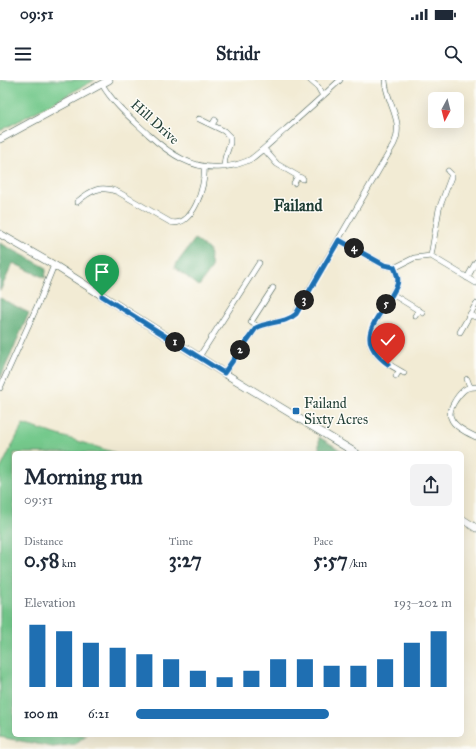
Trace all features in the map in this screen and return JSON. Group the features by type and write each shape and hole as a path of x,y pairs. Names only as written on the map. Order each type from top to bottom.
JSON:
{"main road":[{"path":"0,139 110,80"},
{"path":"0,234 54,265 224,373 353,451"},
{"path":"464,520 476,528"}],"street":[{"path":"310,80 323,96"},
{"name":"Hill Drive","path":"102,84 109,96 159,144 175,156 204,168 231,167 245,162 264,149 340,80"},
{"path":"224,373 258,327 288,319 296,314 396,141 398,122 388,98 385,80"},
{"path":"199,119 226,133 230,137 224,167"},
{"path":"212,125 214,120"},
{"path":"264,149 277,164 303,179"},
{"path":"77,202 81,196 97,189 109,188 170,222 180,223 188,218 203,187 205,176 204,168"},
{"path":"430,256 439,209 451,177 451,174 448,171"},
{"path":"294,183 298,176"},
{"path":"339,240 384,265 394,267 398,267 414,258 430,256 476,283"},
{"path":"468,278 476,262"},
{"path":"199,357 259,263"},
{"path":"0,388 54,265"},
{"path":"394,267 398,276 398,281 373,326 369,340 373,350 378,356 402,372 396,376"},
{"path":"258,327 250,322 273,288"},
{"path":"392,294 421,311 415,316"},
{"path":"460,332 476,304"},
{"path":"470,314 475,317"},
{"path":"467,379 473,387 460,394 450,414 453,423 476,437"}],"green space":[{"path":"0,80 95,80 0,131"},
{"path":"195,239 209,250 212,268 199,286 174,267"},
{"path":"0,243 45,267 45,278 13,263 0,291"},
{"path":"0,298 29,313 0,379"},
{"path":"23,424 110,451 12,451 12,737 84,737 75,744 53,747 0,737 0,470"},
{"path":"319,437 342,451 319,451"}],"place":[{"name":"Failand Sixty Acres","path":"296,411"}],"district":[{"name":"Failand","path":"298,205"}],"route":[{"path":"102,296 224,373 256,328 290,319 296,314 339,240 386,266 394,267 398,276 397,285 373,326 369,336 373,350 388,364"}]}
